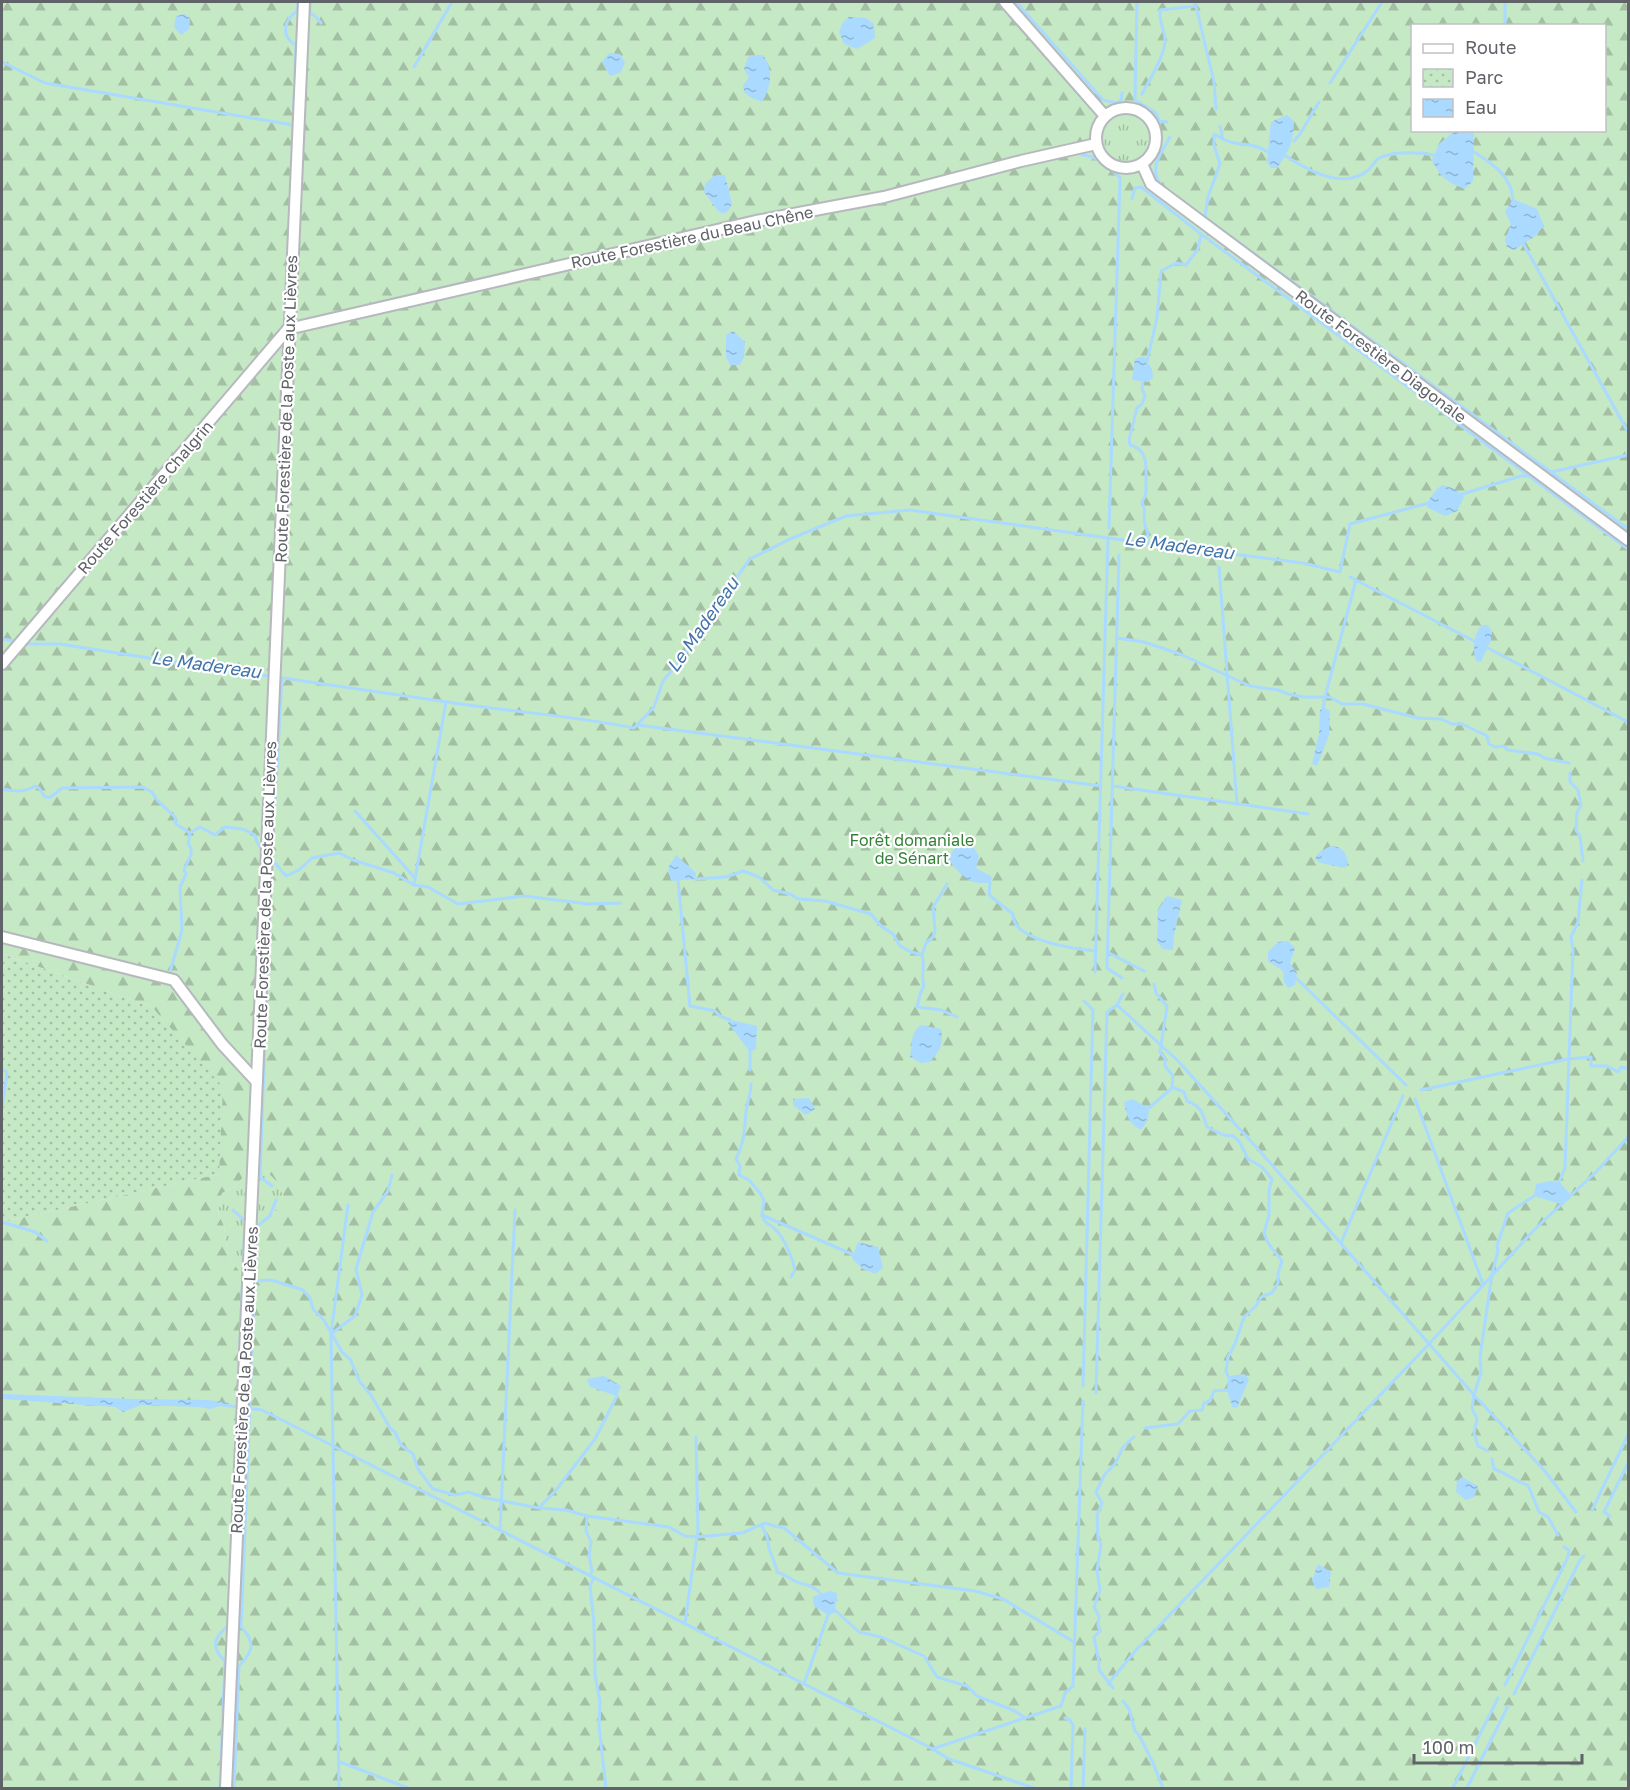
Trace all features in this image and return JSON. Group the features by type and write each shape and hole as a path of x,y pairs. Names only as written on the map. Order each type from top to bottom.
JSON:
{"street":[{"name":"Route Forestière de la Poste aux Lièvres","path":"226,1788 304,2"},
{"path":"1005,2 1105,116"},
{"path":"1131,108 1143,113 1152,123 1156,134 1155,147 1149,158 1142,164 1126,169 1109,162 1100,155 1095,136 1105,116 1117,109 1131,108"},
{"name":"Route Forestière du Beau Chêne","path":"288,329 756,221 884,196 1096,144"},
{"name":"Route Forestière Diagonale","path":"1142,164 1151,184 1629,540"},
{"name":"Route Forestière Chalgrin","path":"2,664 288,329"},
{"path":"2,937 174,980 222,1044 257,1082"}],"green space":[{"name":"Forêt domaniale de Sénart","path":"2,2 1628,2 1628,1788 2,1788 2,1222 219,1174 152,1007 2,954","holes":["1126,112 1140,117 1148,125 1151,135 1150,146 1145,155 1127,164 1110,158 1104,152 1100,138 1106,122 1115,115","262,1170 276,1180 283,1196 260,1230 254,1269 240,1272 228,1257 224,1226 218,1213 222,1193 235,1187 247,1172"]},
{"path":"1126,112 1136,114 1144,120 1150,128 1152,138 1150,148 1144,156 1136,162 1126,164 1116,162 1108,156 1102,148 1100,138 1102,128 1108,120 1116,114"},
{"path":"2,954 152,1007 223,1087 219,1174 2,1222"},
{"path":"262,1170 276,1180 283,1196 269,1216 254,1269 240,1272 228,1257 224,1226 218,1213 222,1193 235,1187 247,1172"}],"water":[{"path":"185,14 190,19 189,29 181,35 174,27 176,16"},
{"path":"849,17 866,18 874,24 875,38 857,49 844,44 839,32 843,22"},
{"path":"609,53 620,54 625,63 620,73 610,76 602,62"},
{"path":"763,55 770,72 768,91 762,102 744,92 743,85 749,78 744,69 748,57"},
{"path":"1287,115 1294,121 1292,141 1277,168 1271,168 1267,162 1271,122"},
{"path":"1454,132 1474,132 1473,181 1465,189 1445,179 1438,171 1432,160 1439,144"},
{"path":"715,175 725,175 732,204 723,214 718,211 704,192 705,184"},
{"path":"1513,199 1537,209 1544,226 1534,237 1514,250 1507,247 1505,240 1511,224 1505,212"},
{"path":"733,331 745,342 744,357 740,365 730,365 726,357 726,335"},
{"path":"1144,356 1152,369 1153,378 1148,382 1132,380 1135,359"},
{"path":"1442,485 1455,489 1464,497 1457,511 1445,516 1428,508 1426,504"},
{"path":"1482,625 1488,625 1492,632 1491,640 1481,662 1476,661 1474,647 1477,632"},
{"path":"1325,708 1330,711 1329,735 1317,766 1312,764 1319,734 1320,710"},
{"path":"972,845 979,856 976,868 992,877 990,883 970,881 948,859 956,846"},
{"path":"1331,846 1345,853 1348,863 1345,868 1321,863 1315,859 1319,852"},
{"path":"676,855 696,873 695,879 671,881 668,868"},
{"path":"1167,896 1182,900 1173,950 1163,949 1157,942 1158,910"},
{"path":"1288,941 1295,948 1290,963 1297,973 1295,985 1288,988 1284,982 1283,971 1268,961 1268,952 1278,942"},
{"path":"730,1020 757,1026 756,1049 750,1052 728,1023"},
{"path":"921,1025 941,1029 940,1047 930,1062 921,1063 910,1057 913,1035"},
{"path":"809,1098 815,1109 806,1115 793,1105 793,1099"},
{"path":"1132,1099 1149,1108 1148,1120 1141,1130 1131,1122 1126,1111 1124,1102"},
{"path":"1559,1182 1571,1195 1561,1204 1534,1196 1536,1184"},
{"path":"858,1242 878,1247 883,1268 875,1274 863,1269 852,1259"},
{"path":"1244,1374 1249,1379 1237,1408 1232,1407 1227,1390 1228,1376"},
{"path":"604,1376 621,1386 617,1396 590,1387 587,1379"},
{"path":"2,1394 208,1400 230,1403 210,1409 141,1405 123,1412 115,1407 2,1399"},
{"path":"1462,1477 1478,1486 1474,1497 1466,1500 1456,1492 1457,1481"},
{"path":"1318,1564 1331,1572 1329,1587 1316,1589 1312,1580"},
{"path":"829,1591 837,1593 835,1606 837,1612 828,1615 814,1606 813,1597"}],"waterway":[{"path":"291,185 296,45 288,37 286,28 289,19 297,11 298,2"},
{"path":"310,2 310,13 321,23"},
{"path":"414,67 452,2"},
{"path":"1016,2 1103,100 1117,103 1121,100 1122,93"},
{"path":"1137,2 1135,100 1156,113 1159,121 1167,122"},
{"path":"1195,2 1214,82 1216,109"},
{"path":"1330,83 1382,2"},
{"path":"1505,2 1505,24"},
{"path":"1142,94 1157,66 1165,44 1160,10 1196,6"},
{"path":"2,62 45,83 293,125"},
{"path":"1294,141 1319,102"},
{"path":"1220,126 1223,139 1255,146 1268,152"},
{"path":"1205,217 1208,197 1220,164 1214,145 1214,134 1223,139"},
{"path":"1161,185 1157,179 1157,161 1170,137"},
{"path":"1474,152 1505,177 1513,199"},
{"path":"1286,156 1325,176 1347,179 1367,171 1377,159 1392,154 1434,155"},
{"path":"1082,155 1097,159 1120,178 1109,528"},
{"path":"1132,199 1135,188 1141,187 1201,234 1628,549"},
{"path":"1173,194 1628,529"},
{"path":"1147,361 1157,318 1161,271 1176,263 1186,265 1198,249 1201,234"},
{"path":"1523,243 1628,432"},
{"path":"1143,381 1142,389 1145,395 1142,404 1137,408 1129,440 1130,445 1141,451 1145,460 1146,490 1142,502 1148,533 1146,543"},
{"name":"Le Madereau","path":"1551,472 1628,455"},
{"name":"Le Madereau","path":"1459,495 1521,476 1529,476"},
{"name":"Le Madereau","path":"26,644 60,644 306,682 634,728 654,707 663,681 683,657 702,621 750,559 790,539 846,516 910,510 1303,563 1340,572 1350,524 1429,503"},
{"path":"1095,972 1108,538"},
{"path":"1119,555 1107,968 1122,978"},
{"path":"1219,567 1237,804"},
{"path":"1350,577 1478,643"},
{"path":"1323,709 1356,580"},
{"path":"1117,638 1144,642 1180,654 1250,686 1304,697 1330,697 1342,704 1363,704 1418,718 1441,719 1452,724 1462,724 1487,736 1489,744 1495,747 1503,746 1508,750 1538,754 1544,758 1569,763"},
{"name":"Le Madereau","path":"2,639 15,641"},
{"path":"1484,646 1628,722"},
{"path":"272,855 282,679"},
{"path":"414,885 446,702"},
{"path":"638,725 1101,786"},
{"path":"1570,773 1570,782 1578,790 1581,806 1577,812 1576,830 1580,836 1583,861"},
{"path":"2,789 23,791 35,786 45,797 51,797 62,788 143,787 152,792 175,817 176,824 190,833 200,827 215,835 225,827 243,829 255,835 262,850"},
{"path":"1113,786 1308,814"},
{"path":"355,811 415,878"},
{"path":"170,972 182,930 180,887 191,853 188,844 190,833"},
{"path":"272,859 286,876 299,870 312,858 339,853 394,873 414,885 428,887 458,904 524,896 589,904 620,903"},
{"path":"271,870 260,1177 272,1186"},
{"path":"695,879 726,877 743,871 759,877 773,890 790,894 798,899 825,901 871,914 881,926 893,934 900,946 922,955 926,943 933,937 935,930 933,907 947,884"},
{"path":"678,880 690,1006 715,1011 730,1020"},
{"path":"1559,1182 1565,1168 1573,950 1571,937 1578,922 1582,880"},
{"path":"990,883 989,895 1013,914 1015,923 1023,931 1061,946 1096,951"},
{"path":"1109,953 1144,971"},
{"path":"922,955 924,986 917,1007 941,1010 957,1017"},
{"path":"1296,978 1406,1085"},
{"path":"1154,984 1156,993 1167,1006 1160,1052 1165,1058 1165,1066 1173,1076 1172,1087 1184,1092 1187,1101 1203,1114 1207,1127 1223,1135 1233,1136 1239,1141 1248,1159 1262,1167 1272,1179 1269,1190 1269,1215 1264,1233 1268,1243 1282,1261 1278,1283 1272,1293 1261,1297 1256,1306 1244,1317 1228,1357 1226,1371 1228,1376"},
{"path":"1123,994 1117,1005 1178,1061 1257,1148 1474,1395 1544,1470 1576,1512"},
{"path":"1083,1386 1093,1010 1084,1001"},
{"path":"1096,1393 1107,1012 1117,1005"},
{"path":"750,1052 750,1070"},
{"path":"1421,1090 1568,1059 1591,1057 1591,1066 1607,1066 1618,1072 1621,1067 1628,1069"},
{"path":"2,1070 7,1074 2,1107"},
{"path":"751,1084 743,1141 736,1159 740,1166 739,1175 749,1180 761,1194 764,1201 762,1215 854,1255"},
{"path":"1149,1108 1172,1088"},
{"path":"1341,1243 1403,1096"},
{"path":"1415,1099 1483,1284"},
{"path":"1108,1684 1137,1649 1429,1344 1535,1229 1596,1172 1628,1137"},
{"path":"331,1334 355,1316 362,1295 356,1269 373,1212 388,1191 392,1175"},
{"path":"1488,1451 1478,1446 1474,1433 1477,1419 1472,1408 1481,1372 1480,1357 1497,1246 1508,1213 1534,1196"},
{"path":"234,1788 239,1666 251,1647 249,1637 241,1627 257,1226 270,1216 276,1200"},
{"path":"339,1788 331,1334 348,1205"},
{"path":"233,1210 245,1221 240,1344"},
{"path":"500,1530 515,1210"},
{"path":"762,1215 765,1222 779,1233 788,1248 795,1270 791,1277"},
{"path":"2,1222 35,1232 47,1241"},
{"path":"256,1281 271,1280 303,1290 310,1298 313,1309 324,1320 342,1352 350,1359 360,1382 371,1395 401,1445 413,1454 418,1469 433,1489 455,1495 468,1492 486,1498 539,1508 566,1510 587,1516 669,1527 685,1536 742,1533 765,1523 783,1527 838,1573 975,1591 1003,1599 1074,1642"},
{"path":"1145,1428 1178,1424 1190,1411 1202,1410 1204,1403 1210,1401 1214,1391 1227,1390"},
{"path":"540,1507 557,1489 595,1439 617,1396"},
{"path":"932,1749 1061,1706 1065,1693 1073,1686 1083,1401"},
{"path":"222,1405 239,1407"},
{"path":"246,1408 262,1410 949,1759 1034,1788"},
{"path":"1592,1510 1628,1435"},
{"path":"685,1623 698,1530 696,1437"},
{"path":"1113,1688 1099,1670 1094,1637 1100,1631 1099,1616 1094,1607 1100,1590 1097,1571 1101,1544 1098,1538 1097,1515 1102,1503 1096,1492 1105,1474 1115,1464 1123,1447 1134,1437"},
{"path":"1492,1459 1494,1469 1528,1485 1539,1512 1548,1517 1558,1535"},
{"path":"1610,1516 1604,1512 1628,1463"},
{"path":"587,1516 586,1531 591,1542 589,1556 592,1571 590,1575"},
{"path":"761,1525 767,1536 777,1572 811,1586 821,1594"},
{"path":"1505,1685 1568,1557 1569,1550 1564,1547"},
{"path":"1514,1694 1584,1556"},
{"path":"594,1577 590,1586 594,1624 595,1675 600,1701 599,1726 606,1788"},
{"path":"220,1788 225,1661 217,1652 216,1643 219,1635 228,1626 229,1605"},
{"path":"837,1612 859,1632 881,1637 924,1656 937,1677 967,1686 977,1696 1015,1711 1025,1718"},
{"path":"804,1684 828,1615"},
{"path":"1453,1788 1498,1698"},
{"path":"1123,1701 1129,1709 1135,1731 1153,1763 1163,1788"},
{"path":"1467,1788 1508,1706"},
{"path":"1065,1718 1073,1725 1071,1788"},
{"path":"1083,1788 1085,1729"},
{"path":"340,1762 408,1788"}]}
